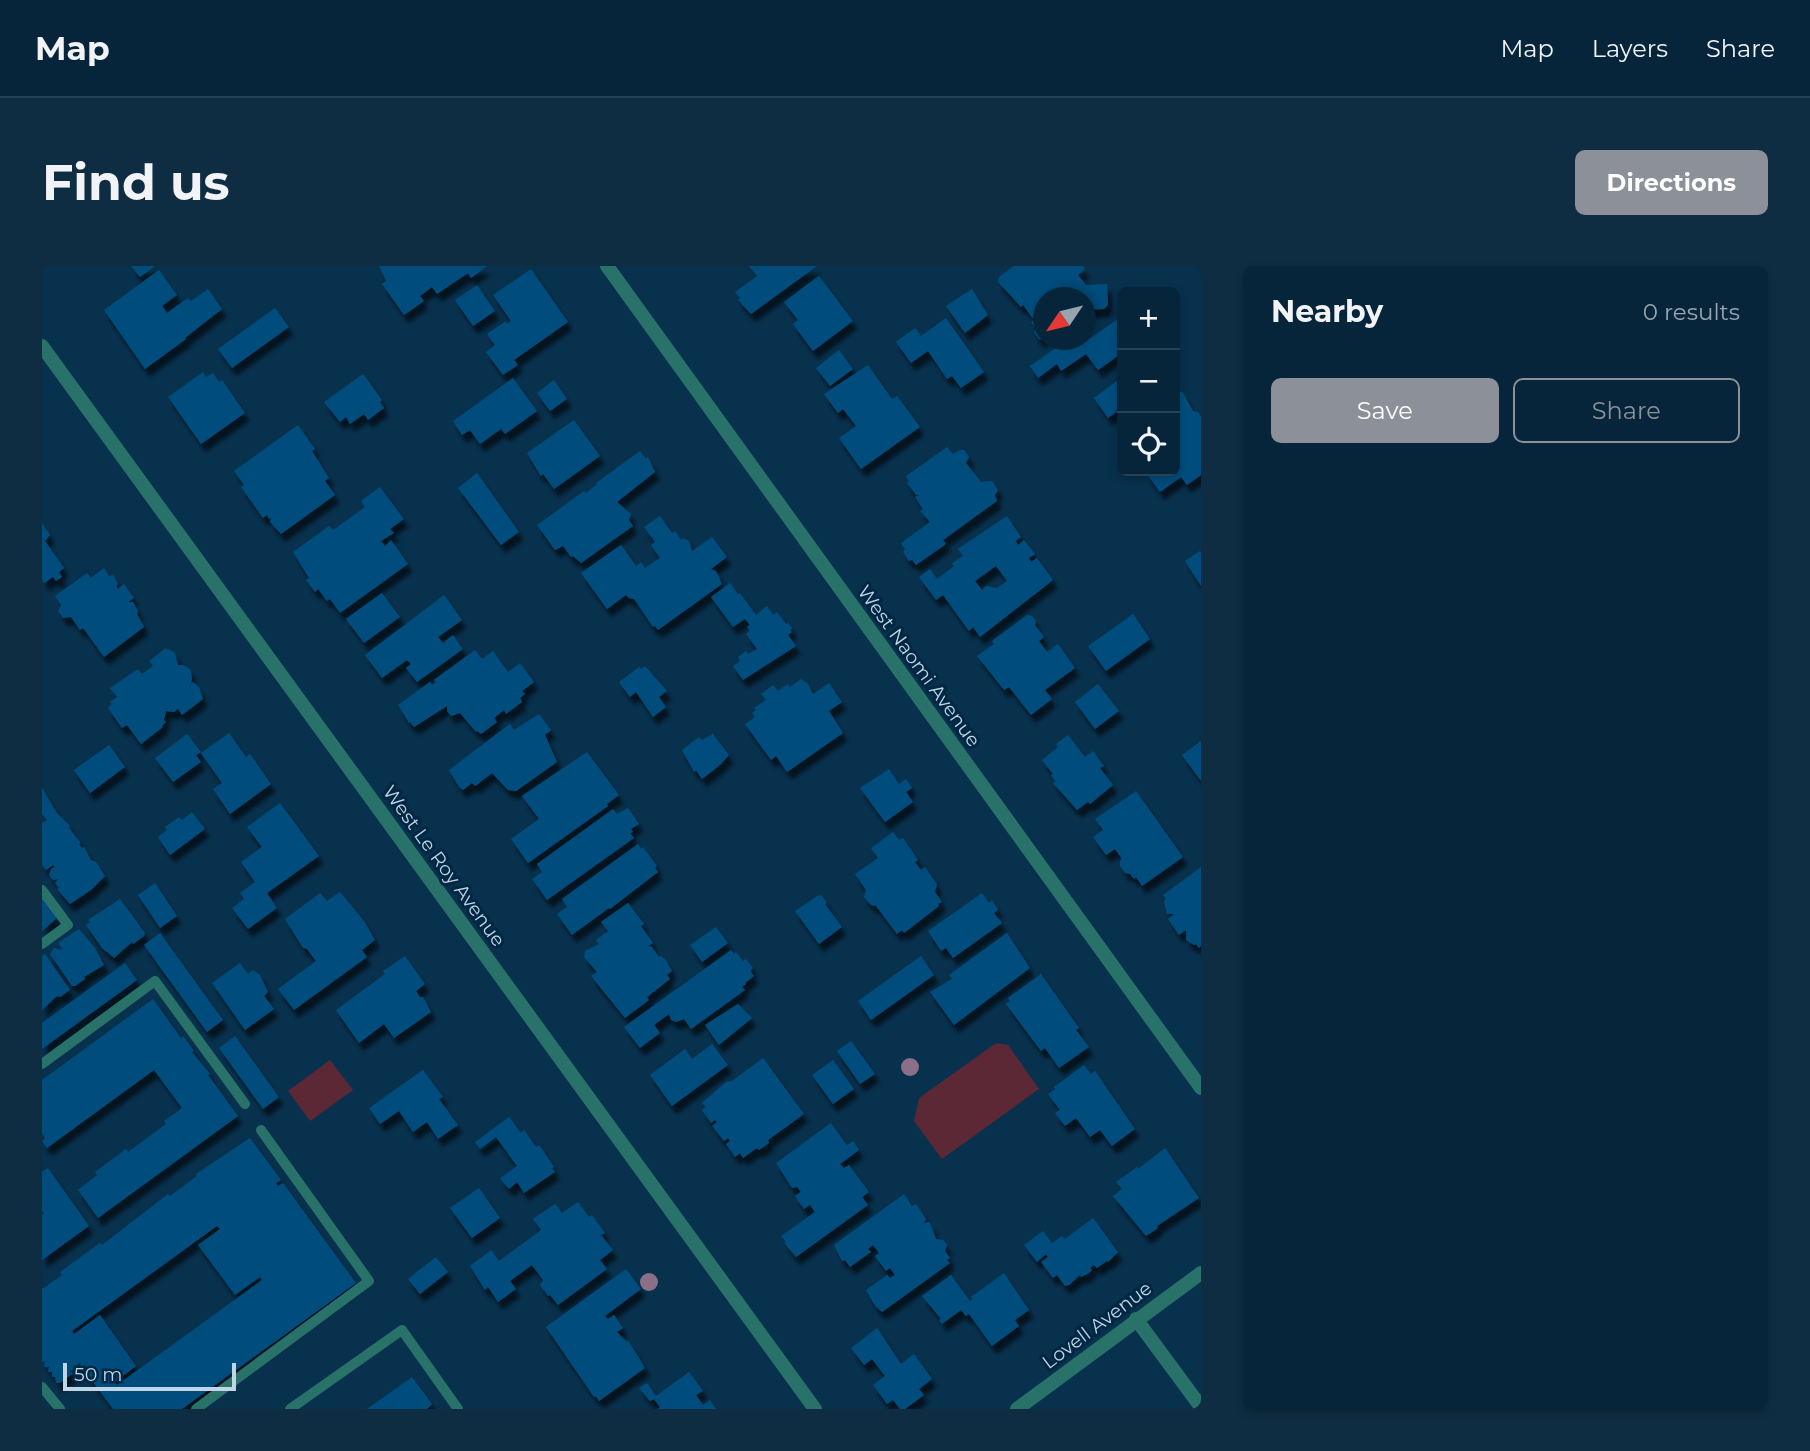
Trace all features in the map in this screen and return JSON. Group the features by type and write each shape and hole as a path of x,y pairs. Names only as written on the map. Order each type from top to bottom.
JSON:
{"street":[{"name":"West Naomi Avenue","path":"607,266 1201,1088"},
{"name":"West Le Roy Avenue","path":"42,346 816,1409"},
{"name":"Lovell Avenue","path":"1017,1409 1201,1273"},
{"path":"1136,1319 1201,1407"}],"lane":[{"path":"42,890 68,925 42,944"},
{"path":"42,1064 155,981 245,1104"},
{"path":"196,1409 369,1281 261,1130"},
{"path":"290,1409 402,1330 458,1409"},
{"path":"42,1387 60,1409"}],"shaded area":[{"path":"996,1043 1008,1045 1039,1089 942,1159 914,1121 919,1098"},
{"path":"330,1060 353,1090 310,1121 288,1091"}],"building":[{"path":"131,266 155,266 140,277"},
{"path":"379,266 487,266 471,278 468,273 437,294 432,287 420,296 424,301 404,315 382,284 386,281"},
{"path":"749,266 817,266 751,314 738,300 740,298 735,292 757,276"},
{"path":"1014,266 1083,266 1085,269 1078,275 1086,285 1107,284 1108,305 1104,309 1096,309 1096,287 1033,287 1033,319 1023,305 1021,307 998,282 999,277"},
{"path":"531,269 568,322 514,360 518,365 503,375 486,352 495,345 487,334 506,321 507,324 511,321 493,295"},
{"path":"159,270 177,295 162,306 167,313 188,298 191,301 208,289 222,309 145,369 104,310"},
{"path":"819,276 853,321 813,351 793,324 798,320 784,302"},
{"path":"477,285 495,311 473,326 455,300"},
{"path":"972,289 988,315 965,333 946,306"},
{"path":"275,308 289,327 232,368 218,349"},
{"path":"946,318 984,372 961,388 952,376 947,379 928,351 911,363 896,342 915,328 921,336"},
{"path":"1117,320 1117,357 1098,370 1086,354 1061,371 1057,364 1038,378 1030,366 1053,350 1096,350 1096,334"},
{"path":"839,350 853,369 830,386 816,368"},
{"path":"868,365 892,399 897,396 920,427 861,469 839,438 856,426 843,409 838,413 824,394"},
{"path":"203,372 206,377 213,373 219,382 222,380 245,413 201,444 168,397"},
{"path":"363,374 382,400 380,402 384,408 368,420 364,414 350,424 346,417 340,422 324,402"},
{"path":"513,378 537,411 505,434 501,429 480,444 470,430 462,435 453,421"},
{"path":"554,380 567,399 550,411 537,393"},
{"path":"1117,381 1117,412 1108,418 1094,398"},
{"path":"1180,392 1193,411 1198,412 1201,417 1201,475 1187,485 1181,477 1160,492 1148,476 1180,476"},
{"path":"574,420 600,456 554,489 543,474 541,476 527,453"},
{"path":"298,425 315,449 312,451 329,478 325,481 335,495 281,534 270,522 271,518 267,515 263,518 241,487 244,485 234,471"},
{"path":"947,447 953,454 964,450 969,457 966,463 981,482 992,481 998,490 995,495 997,501 943,540 946,544 916,565 912,560 909,561 901,543 930,522 920,511 923,509 915,497 919,495 916,495 907,483 909,482 906,476"},
{"path":"640,451 646,459 648,457 655,472 617,502 631,514 629,520 633,526 581,563 571,557 563,546 555,550 537,525 584,491 586,493"},
{"path":"477,473 519,532 501,545 458,488"},
{"path":"380,487 404,519 390,529 394,533 381,541 385,546 391,540 408,564 340,613 330,599 327,601 318,589 315,592 306,580 309,578 293,552 329,526 333,530 365,507 361,501"},
{"path":"660,516 672,533 675,531 681,540 683,538 689,541 692,551 712,537 727,557 711,569 716,571 722,584 658,630 653,627 634,599 626,595 607,609 581,573 621,545 636,566 641,562 645,568 660,558 651,545 655,542 644,527"},
{"path":"1007,516 1021,537 1016,541 1018,545 1024,540 1035,554 1029,558 1031,562 1037,558 1053,580 980,637 973,627 969,631 943,595 936,600 919,577 930,569 937,579 963,556 958,549","holes":["996,566 1007,581 997,588 986,586 982,590 975,581"]},
{"path":"42,523 50,535 45,541 64,568 59,572 62,577 56,581 53,577 44,583 42,580"},
{"path":"1201,552 1201,586 1185,561"},
{"path":"104,568 109,576 113,575 118,589 124,584 134,598 128,602 133,602 144,627 104,657 83,628 80,630 71,617 63,618 58,611 61,605 55,596 87,573 91,578"},
{"path":"730,583 756,615 767,606 773,615 777,612 792,628 788,635 796,646 743,680 733,666 740,661 738,657 746,651 748,654 757,649 746,634 750,631 747,627 750,625 745,619 733,627 711,597"},
{"path":"382,593 400,617 364,643 346,619"},
{"path":"444,595 462,620 438,637 443,643 453,635 463,649 417,682 406,668 411,664 407,660 382,678 365,655"},
{"path":"1133,614 1150,639 1106,671 1088,646"},
{"path":"1027,615 1036,621 1035,625 1044,637 1039,641 1047,652 1058,644 1075,668 1045,690 1052,699 1031,715 1009,687 1004,690 977,656"},
{"path":"166,648 175,653 178,665 190,669 191,683 199,687 203,699 182,715 178,709 174,712 166,711 163,727 141,744 127,725 122,728 108,708 112,704 110,702 117,697 110,688 138,669 142,674 153,666 149,661"},
{"path":"475,650 482,659 493,651 508,672 520,663 534,682 522,691 525,694 520,698 522,702 506,714 504,710 494,718 497,722 481,734 476,732 460,713 451,716 447,706 414,727 409,723 398,705 430,682 432,685 436,682 434,680"},
{"path":"645,666 667,691 659,697 666,707 653,717 636,692 630,697 619,682 639,667 641,669"},
{"path":"801,679 808,684 813,694 829,683 842,702 829,711 843,733 787,772 776,756 771,760 745,724 755,717 752,713 756,710 754,708 766,700 761,694 773,685 778,691"},
{"path":"1098,684 1119,711 1095,729 1075,702"},
{"path":"539,714 551,730 545,735 557,762 516,791 508,790 492,773 475,786 472,783 463,790 459,787 449,770 510,724 514,730"},
{"path":"229,733 246,757 250,754 271,784 230,814 213,789 222,783 201,753"},
{"path":"187,734 201,752 196,755 201,762 173,782 155,758"},
{"path":"713,734 729,755 702,779 696,770 694,772 682,750 699,737 702,740"},
{"path":"1068,735 1085,757 1093,751 1104,766 1100,768 1113,785 1090,804 1088,802 1077,810 1053,783 1053,774 1042,760"},
{"path":"1201,741 1201,781 1182,755"},
{"path":"109,745 125,767 90,793 74,770"},
{"path":"587,752 619,795 607,804 608,806 528,863 511,839 539,819 522,796"},
{"path":"889,769 899,784 906,779 912,788 906,792 913,802 885,822 860,788"},
{"path":"42,788 57,813 70,826 81,843 79,844 105,876 91,890 70,904 57,889 59,888 55,883 58,879 53,880 49,875 55,867 53,865 46,870 42,865 42,823 47,820 42,814"},
{"path":"1136,791 1183,857 1142,886 1136,877 1134,879 1125,873 1120,866 1122,859 1115,849 1106,855 1093,837 1103,830 1095,819"},
{"path":"280,803 319,856 267,893 277,908 248,929 232,908 244,899 240,893 255,882 241,862 262,847 247,827"},
{"path":"628,808 639,824 631,829 633,832 630,833 634,838 547,900 532,879 542,872 537,864 613,809 617,814"},
{"path":"192,812 205,829 170,855 158,837 167,830 165,827 179,817 182,820"},
{"path":"893,832 899,840 903,838 918,860 915,862 921,870 925,867 937,884 935,892 942,902 904,933 902,930 897,934 876,906 871,905 864,897 866,890 855,874 878,858 871,848"},
{"path":"638,844 657,866 655,868 658,872 572,935 557,914 567,907 562,899"},
{"path":"1201,867 1199,948 1186,940 1186,930 1179,935 1168,919 1174,914 1167,914 1164,901 1166,899 1163,895"},
{"path":"155,883 177,916 160,928 138,895"},
{"path":"340,892 364,921 375,940 362,950 367,957 294,1010 278,989 316,961 307,949 303,948 285,919 320,893 327,901"},
{"path":"982,893 989,903 992,900 998,910 994,913 1002,923 953,958 946,948 941,951 928,931"},
{"path":"819,895 842,927 819,944 795,911"},
{"path":"42,897 57,918 42,931"},
{"path":"120,899 145,933 114,958 102,948 86,925 90,922 88,920"},
{"path":"628,903 644,924 641,926 653,943 647,947 651,946 659,957 665,959 672,971 667,975 670,979 647,997 649,1000 625,1018 591,976 597,972 584,957 585,951 599,944 596,940 608,931 601,922"},
{"path":"716,927 728,943 702,962 690,945"},
{"path":"79,929 95,948 104,965 72,986 50,954 54,948 61,950 58,943"},
{"path":"160,933 223,1020 207,1032 144,945"},
{"path":"1007,933 1030,968 954,1025 930,992 952,979 949,975"},
{"path":"731,950 743,961 746,959 753,968 750,971 754,976 742,987 745,990 691,1029 684,1019 676,1022 671,1020 669,1014 654,1025 660,1033 640,1048 624,1027"},
{"path":"45,954 70,990 60,997 57,996 42,1010 42,956"},
{"path":"405,956 425,984 416,991 423,997 431,1012 394,1038 384,1024 359,1043 336,1010"},
{"path":"921,956 934,975 871,1020 858,1001"},
{"path":"125,963 137,980 42,1049 42,1023"},
{"path":"240,963 248,974 253,970 260,975 268,992 264,996 274,1009 245,1030 212,983"},
{"path":"1041,974 1089,1047 1059,1068 1045,1048 1041,1051 1006,1004 1010,1001 1008,998"},
{"path":"153,999 181,1038 183,1036 194,1051 192,1052 238,1116 98,1218 78,1190 97,1175 95,1172 126,1149 128,1152 166,1124 164,1121 182,1108 154,1070 47,1148 42,1141 45,1138 42,1133 42,1080"},
{"path":"738,1004 752,1018 719,1045 705,1025"},
{"path":"235,1036 279,1097 263,1109 219,1048"},
{"path":"851,1041 875,1074 860,1084 837,1051"},
{"path":"712,1044 728,1065 672,1106 650,1075 685,1049 692,1059"},
{"path":"763,1058 804,1114 768,1140 769,1143 759,1150 757,1148 743,1158 740,1153 735,1157 726,1144 730,1141 728,1138 724,1141 712,1126 717,1122 715,1120 711,1123 702,1110 706,1107 702,1103 726,1082 732,1081"},
{"path":"833,1060 854,1089 833,1104 812,1075"},
{"path":"1084,1065 1091,1074 1095,1071 1135,1129 1112,1146 1100,1130 1090,1137 1076,1118 1065,1126 1055,1113 1060,1110 1048,1094"},
{"path":"423,1070 443,1097 439,1099 458,1125 438,1139 427,1122 413,1132 399,1111 380,1124 369,1108"},
{"path":"509,1117 521,1133 524,1130 536,1147 539,1145 555,1172 524,1193 517,1182 509,1189 500,1178 517,1166 496,1137 480,1149 475,1142"},
{"path":"831,1123 847,1145 853,1141 859,1150 840,1164 844,1168 849,1165 869,1192 862,1197 868,1205 796,1257 781,1236 815,1212 810,1205 804,1209 795,1196 801,1192 797,1187 792,1188 776,1163"},
{"path":"250,1138 281,1180 276,1183 278,1186 283,1183 356,1283 182,1409 113,1409 82,1367 56,1383 52,1372 48,1372 49,1367 44,1367 45,1361 42,1362 42,1289 62,1275 60,1272 100,1243 102,1245 168,1194 170,1196 197,1176 196,1174","holes":["217,1226 220,1229 198,1245 235,1295 260,1277 262,1280 117,1385 115,1382 136,1366 100,1315 74,1334 72,1331"]},
{"path":"1165,1148 1199,1198 1146,1236 1113,1196 1122,1189 1116,1182"},
{"path":"48,1168 89,1226 42,1260 42,1172"},
{"path":"479,1188 500,1218 472,1238 450,1208"},
{"path":"904,1194 912,1206 916,1204 926,1219 924,1223 929,1222 936,1239 943,1240 947,1245 945,1251 950,1263 882,1312 875,1306 866,1290 887,1275 890,1278 895,1275 890,1268 886,1271 875,1256 879,1253 873,1245 868,1249 871,1252 850,1267 845,1260 842,1261 834,1245"},
{"path":"578,1202 589,1217 592,1215 605,1233 601,1235 613,1250 600,1260 607,1269 558,1305 540,1285 543,1280 532,1265 510,1281 516,1289 498,1302 488,1287 485,1290 470,1266 491,1250 499,1261 541,1230 533,1219 555,1204 562,1213"},
{"path":"1093,1218 1118,1252 1108,1262 1097,1268 1094,1265 1089,1273 1081,1277 1080,1275 1069,1285 1065,1286 1057,1275 1053,1278 1041,1262 1048,1257 1046,1254 1037,1262 1024,1245 1043,1231 1052,1243 1062,1236 1065,1239"},
{"path":"436,1257 448,1272 420,1294 408,1279"},
{"path":"626,1269 641,1289 605,1316 608,1319 614,1315 623,1328 617,1332 627,1342 628,1340 645,1368 599,1401 546,1327"},
{"path":"1004,1273 1029,1310 1015,1320 1019,1326 992,1346 969,1314 966,1316 961,1310 942,1324 922,1296 951,1275 970,1301 973,1299 971,1297"},
{"path":"877,1328 901,1364 914,1354 932,1379 919,1389 924,1395 905,1409 900,1409 893,1400 887,1404 873,1385 885,1376 872,1359 864,1365 851,1348"},
{"path":"689,1372 703,1391 696,1395 703,1405 710,1400 716,1409 658,1409 660,1407 654,1399 650,1401 639,1388 647,1383 656,1396"},
{"path":"412,1377 432,1404 427,1409 367,1409"}]}
